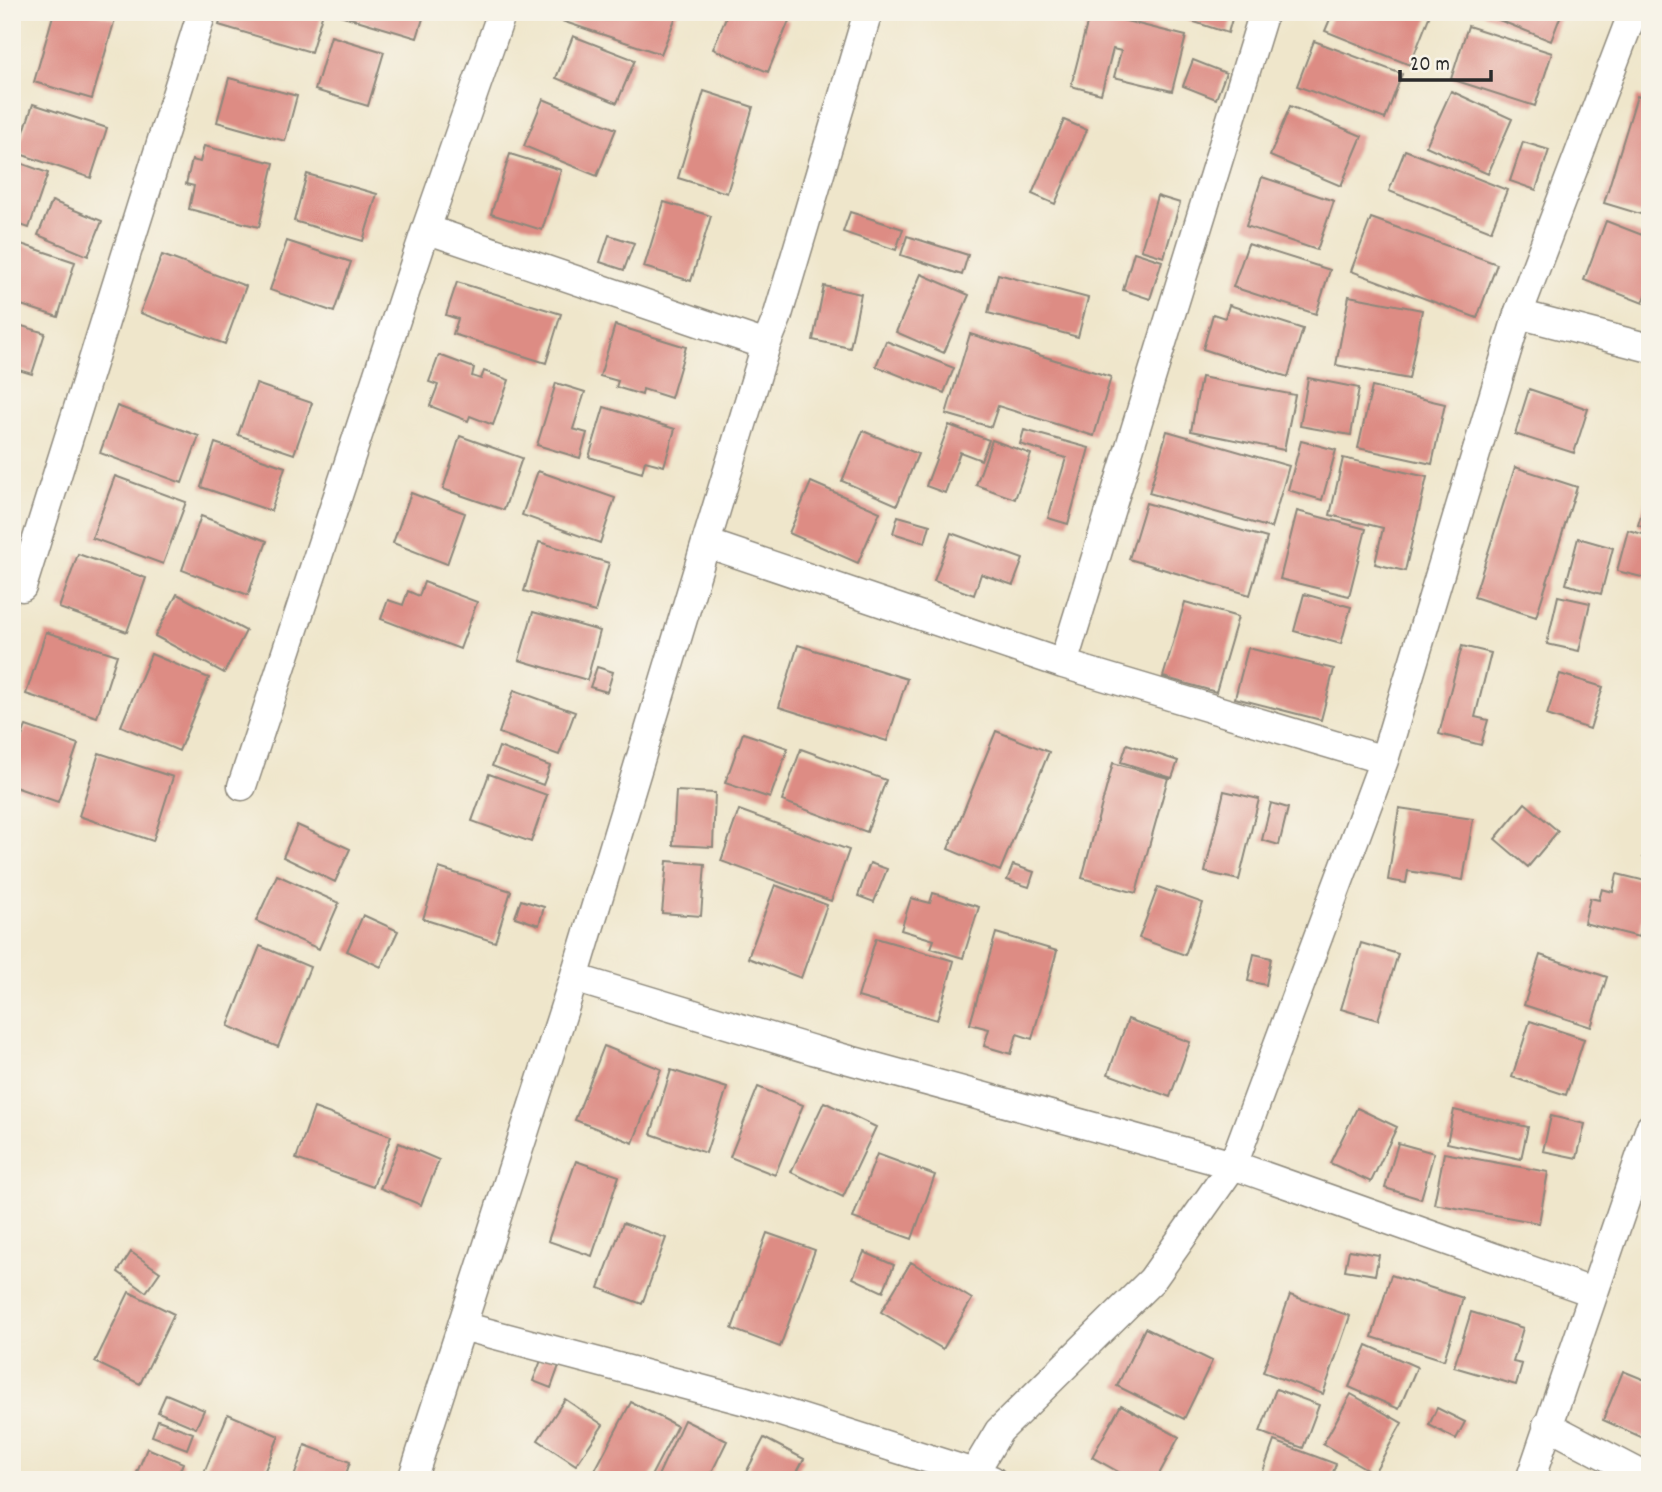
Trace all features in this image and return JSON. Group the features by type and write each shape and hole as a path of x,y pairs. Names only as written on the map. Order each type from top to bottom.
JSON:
{"street":[{"path":"22,587 202,12"},
{"path":"242,786 426,229 502,12"},
{"path":"412,1480 574,978 766,345 777,318 867,12"},
{"path":"1063,664 1264,12"},
{"path":"462,1326 746,1401 983,1476 999,1431 1152,1280 1233,1165 1384,761 1518,314 1633,12"},
{"path":"426,229 766,345"},
{"path":"1518,314 1650,348"},
{"path":"706,543 1063,664 1384,761"},
{"path":"574,978 813,1050 1233,1165 1592,1292"},
{"path":"1530,1480 1650,1128"},
{"path":"1547,1425 1650,1479"}],"building":[{"path":"54,12 92,12 115,19 92,99 34,82"},
{"path":"223,12 323,12 311,52 219,25"},
{"path":"341,12 425,12 417,38 340,15"},
{"path":"564,12 678,12 661,54 562,21"},
{"path":"728,12 768,12 789,21 768,72 713,49"},
{"path":"1090,12 1186,36 1172,91 1114,77 1121,51 1113,49 1101,94 1071,86"},
{"path":"1174,12 1234,12 1228,33 1173,15"},
{"path":"1333,12 1431,12 1410,65 1325,31"},
{"path":"1479,12 1562,12 1551,41"},
{"path":"1468,26 1552,53 1535,106 1451,79"},
{"path":"331,36 384,52 368,106 315,90"},
{"path":"573,36 635,60 617,103 556,78"},
{"path":"1314,41 1402,74 1385,119 1297,86"},
{"path":"1193,60 1226,73 1216,99 1183,86"},
{"path":"229,78 297,96 285,141 217,122"},
{"path":"704,91 753,107 727,193 678,178"},
{"path":"1451,91 1512,119 1488,174 1426,146"},
{"path":"1637,96 1650,101 1650,217 1604,203"},
{"path":"543,99 616,129 597,176 524,146"},
{"path":"33,104 107,128 91,178 17,153"},
{"path":"1290,106 1362,136 1341,186 1270,156"},
{"path":"1064,120 1087,130 1055,204 1032,194"},
{"path":"1523,142 1549,150 1536,190 1510,181"},
{"path":"204,146 274,163 259,227 189,209 194,186 186,184 192,160 200,162"},
{"path":"1405,150 1507,190 1491,231 1389,191"},
{"path":"510,154 561,170 542,230 491,214"},
{"path":"12,160 48,173 29,228 12,222"},
{"path":"307,174 377,194 363,241 294,221"},
{"path":"1262,177 1334,201 1317,250 1246,226"},
{"path":"1157,196 1180,203 1164,257 1141,250"},
{"path":"52,201 102,221 88,256 38,235"},
{"path":"664,202 711,216 691,281 644,267"},
{"path":"850,212 903,229 896,250 843,232"},
{"path":"1371,218 1497,264 1477,318 1351,271"},
{"path":"1606,221 1650,238 1650,285 1643,303 1584,280"},
{"path":"609,235 634,243 624,270 600,262"},
{"path":"907,236 968,255 962,275 901,255"},
{"path":"12,241 75,262 58,317 12,302"},
{"path":"287,241 351,262 334,312 270,290"},
{"path":"1248,244 1330,270 1316,314 1233,287"},
{"path":"1134,252 1162,261 1150,299 1123,290"},
{"path":"162,255 246,286 225,344 140,313"},
{"path":"921,274 969,295 944,353 896,332"},
{"path":"998,274 1088,298 1078,337 988,313"},
{"path":"457,282 561,314 546,363 453,334 458,319 446,315"},
{"path":"824,286 861,294 850,348 813,340"},
{"path":"1349,296 1422,310 1409,379 1336,365"},
{"path":"1229,305 1303,329 1288,377 1203,349 1213,314 1225,318"},
{"path":"12,323 45,333 32,374 12,368"},
{"path":"615,325 686,347 671,398 643,389 642,395 616,387 618,381 600,376"},
{"path":"970,334 1111,377 1094,436 998,406 991,427 946,414"},
{"path":"886,341 954,368 944,393 876,366"},
{"path":"439,355 474,368 472,376 481,379 484,371 509,380 493,425 470,416 468,421 430,406 438,385 429,382"},
{"path":"1201,377 1295,395 1284,450 1191,431"},
{"path":"1308,378 1359,388 1351,435 1300,426"},
{"path":"556,383 585,392 573,429 587,433 580,458 537,445"},
{"path":"256,384 312,403 294,454 238,435"},
{"path":"1372,387 1445,404 1432,464 1358,448"},
{"path":"1529,389 1588,409 1574,453 1515,434"},
{"path":"117,406 199,436 182,483 100,453"},
{"path":"604,407 675,429 664,466 645,461 642,473 589,457"},
{"path":"949,425 989,440 981,460 960,452 945,493 926,486"},
{"path":"1024,430 1089,448 1068,524 1048,518 1066,458 1020,444"},
{"path":"863,431 918,454 897,505 842,481"},
{"path":"1167,431 1289,466 1271,528 1149,493"},
{"path":"460,436 522,458 504,510 443,489"},
{"path":"992,440 1031,454 1015,499 976,485"},
{"path":"1301,441 1336,450 1322,500 1288,490"},
{"path":"215,443 285,467 271,511 201,487"},
{"path":"1343,458 1427,477 1405,571 1375,564 1383,528 1330,515"},
{"path":"1515,467 1577,487 1536,617 1474,597"},
{"path":"538,471 615,498 600,543 522,515"},
{"path":"115,476 186,502 163,564 92,538"},
{"path":"811,482 880,512 858,563 789,533"},
{"path":"1650,486 1650,529 1638,525"},
{"path":"411,493 465,513 447,564 393,543"},
{"path":"1146,503 1267,538 1250,595 1129,559"},
{"path":"1297,511 1366,529 1349,596 1280,579"},
{"path":"201,516 267,541 248,595 182,570"},
{"path":"898,516 930,525 925,543 893,533"},
{"path":"1628,530 1650,536 1650,579 1617,571"},
{"path":"951,533 1023,559 1013,585 981,574 974,595 934,581"},
{"path":"1578,538 1613,548 1601,594 1566,584"},
{"path":"539,542 609,563 595,612 524,591"},
{"path":"78,554 146,578 127,632 59,608"},
{"path":"424,582 477,602 460,649 381,619 388,600 403,605 408,591 419,596"},
{"path":"177,594 246,631 224,673 155,636"},
{"path":"1304,594 1351,607 1341,644 1294,631"},
{"path":"1558,596 1590,603 1579,651 1547,644"},
{"path":"1185,602 1238,617 1216,692 1163,677"},
{"path":"533,612 600,631 587,680 519,660"},
{"path":"46,632 117,655 97,717 26,694"},
{"path":"798,645 907,679 887,741 779,707"},
{"path":"1462,646 1491,653 1475,717 1488,720 1481,745 1439,734"},
{"path":"1248,648 1334,669 1321,720 1235,698"},
{"path":"151,654 209,678 179,751 121,726"},
{"path":"597,667 613,672 607,692 590,687"},
{"path":"1560,674 1603,687 1590,729 1547,715"},
{"path":"514,690 575,712 559,755 499,733"},
{"path":"26,726 78,744 58,802 12,786 12,742 19,744"},
{"path":"996,731 1049,752 1000,871 948,849"},
{"path":"743,733 788,748 770,798 725,783"},
{"path":"1127,744 1178,761 1172,778 1121,762"},
{"path":"499,747 550,766 543,785 492,766"},
{"path":"801,749 886,780 867,832 782,801"},
{"path":"99,753 173,777 153,841 79,816"},
{"path":"1113,763 1168,778 1136,893 1082,878"},
{"path":"489,774 547,795 531,842 472,821"},
{"path":"676,791 715,793 713,847 673,845"},
{"path":"1224,791 1259,799 1239,880 1205,872"},
{"path":"1271,803 1288,808 1279,845 1262,840"},
{"path":"1525,803 1558,831 1528,867 1495,839"},
{"path":"1399,808 1473,819 1463,880 1408,871 1406,883 1388,880"},
{"path":"739,810 849,850 831,901 721,861"},
{"path":"297,825 350,849 335,882 283,857"},
{"path":"1650,836 1650,859 1643,857"},
{"path":"667,861 705,864 701,916 662,913"},
{"path":"870,863 887,869 874,902 858,896"},
{"path":"1013,865 1034,872 1029,887 1007,880"},
{"path":"439,868 511,891 495,942 423,919"},
{"path":"1617,874 1650,882 1639,937 1584,923 1590,898 1599,900 1602,889 1613,892"},
{"path":"277,875 339,903 319,949 256,921"},
{"path":"775,885 827,905 801,978 748,958"},
{"path":"1158,887 1203,903 1185,955 1139,938"},
{"path":"933,893 979,907 963,958 931,948 934,940 901,930 911,898 930,903"},
{"path":"521,900 544,907 539,925 515,917"},
{"path":"363,915 398,931 381,967 347,951"},
{"path":"996,933 1057,951 1032,1039 1017,1034 1011,1054 984,1046 989,1029 970,1024"},
{"path":"876,938 954,961 937,1020 858,997"},
{"path":"1361,943 1398,954 1378,1020 1341,1009"},
{"path":"260,946 310,967 278,1047 228,1026"},
{"path":"1254,954 1271,958 1266,985 1248,981"},
{"path":"1540,955 1607,977 1591,1027 1524,1005"},
{"path":"1128,1019 1190,1042 1170,1097 1108,1074"},
{"path":"1530,1021 1584,1039 1566,1095 1512,1077"},
{"path":"604,1046 661,1069 633,1143 575,1120"},
{"path":"671,1070 727,1088 706,1153 651,1134"},
{"path":"758,1087 803,1105 775,1175 730,1157"},
{"path":"824,1102 876,1127 843,1197 791,1172"},
{"path":"314,1108 391,1136 373,1187 296,1159"},
{"path":"1357,1108 1397,1127 1371,1182 1330,1163"},
{"path":"1454,1110 1528,1127 1521,1159 1447,1143"},
{"path":"1551,1116 1585,1124 1577,1158 1543,1151"},
{"path":"399,1143 439,1160 421,1205 380,1188"},
{"path":"1398,1143 1434,1153 1421,1199 1385,1188"},
{"path":"1444,1153 1548,1172 1539,1223 1434,1204"},
{"path":"877,1154 935,1175 912,1239 853,1218"},
{"path":"576,1161 619,1176 592,1256 548,1241"},
{"path":"623,1223 666,1238 642,1304 599,1288"},
{"path":"767,1233 815,1250 780,1347 732,1329"},
{"path":"1349,1250 1379,1255 1375,1275 1345,1270"},
{"path":"131,1252 160,1272 146,1292 118,1272"},
{"path":"864,1252 894,1265 883,1292 853,1278"},
{"path":"911,1262 972,1299 943,1349 881,1312"},
{"path":"1391,1275 1463,1298 1444,1360 1372,1337"},
{"path":"129,1292 174,1314 140,1384 95,1362"},
{"path":"1290,1295 1350,1316 1323,1394 1263,1372"},
{"path":"1471,1312 1523,1328 1513,1362 1522,1364 1516,1385 1454,1367"},
{"path":"1145,1328 1212,1361 1184,1419 1117,1386"},
{"path":"1367,1345 1417,1367 1399,1409 1349,1387"},
{"path":"544,1353 561,1360 551,1388 533,1381"},
{"path":"1623,1371 1650,1382 1650,1441 1603,1420"},
{"path":"1276,1389 1319,1405 1303,1448 1260,1432"},
{"path":"166,1394 204,1410 196,1428 158,1412"},
{"path":"1351,1394 1402,1423 1374,1473 1323,1444"},
{"path":"565,1399 603,1425 576,1465 538,1440"},
{"path":"631,1402 677,1426 649,1480 604,1480 593,1474"},
{"path":"1121,1405 1179,1437 1156,1480 1133,1480 1092,1457"},
{"path":"1437,1408 1465,1422 1456,1439 1429,1425"},
{"path":"228,1414 279,1436 261,1480 201,1480"},
{"path":"158,1420 193,1433 187,1449 152,1436"},
{"path":"684,1420 727,1441 708,1480 656,1480"},
{"path":"764,1438 804,1459 793,1480 742,1480"},
{"path":"1274,1441 1336,1464 1330,1480 1260,1480"},
{"path":"305,1445 350,1462 344,1480 293,1480"},
{"path":"147,1448 183,1463 176,1480 147,1480 136,1475"}]}
